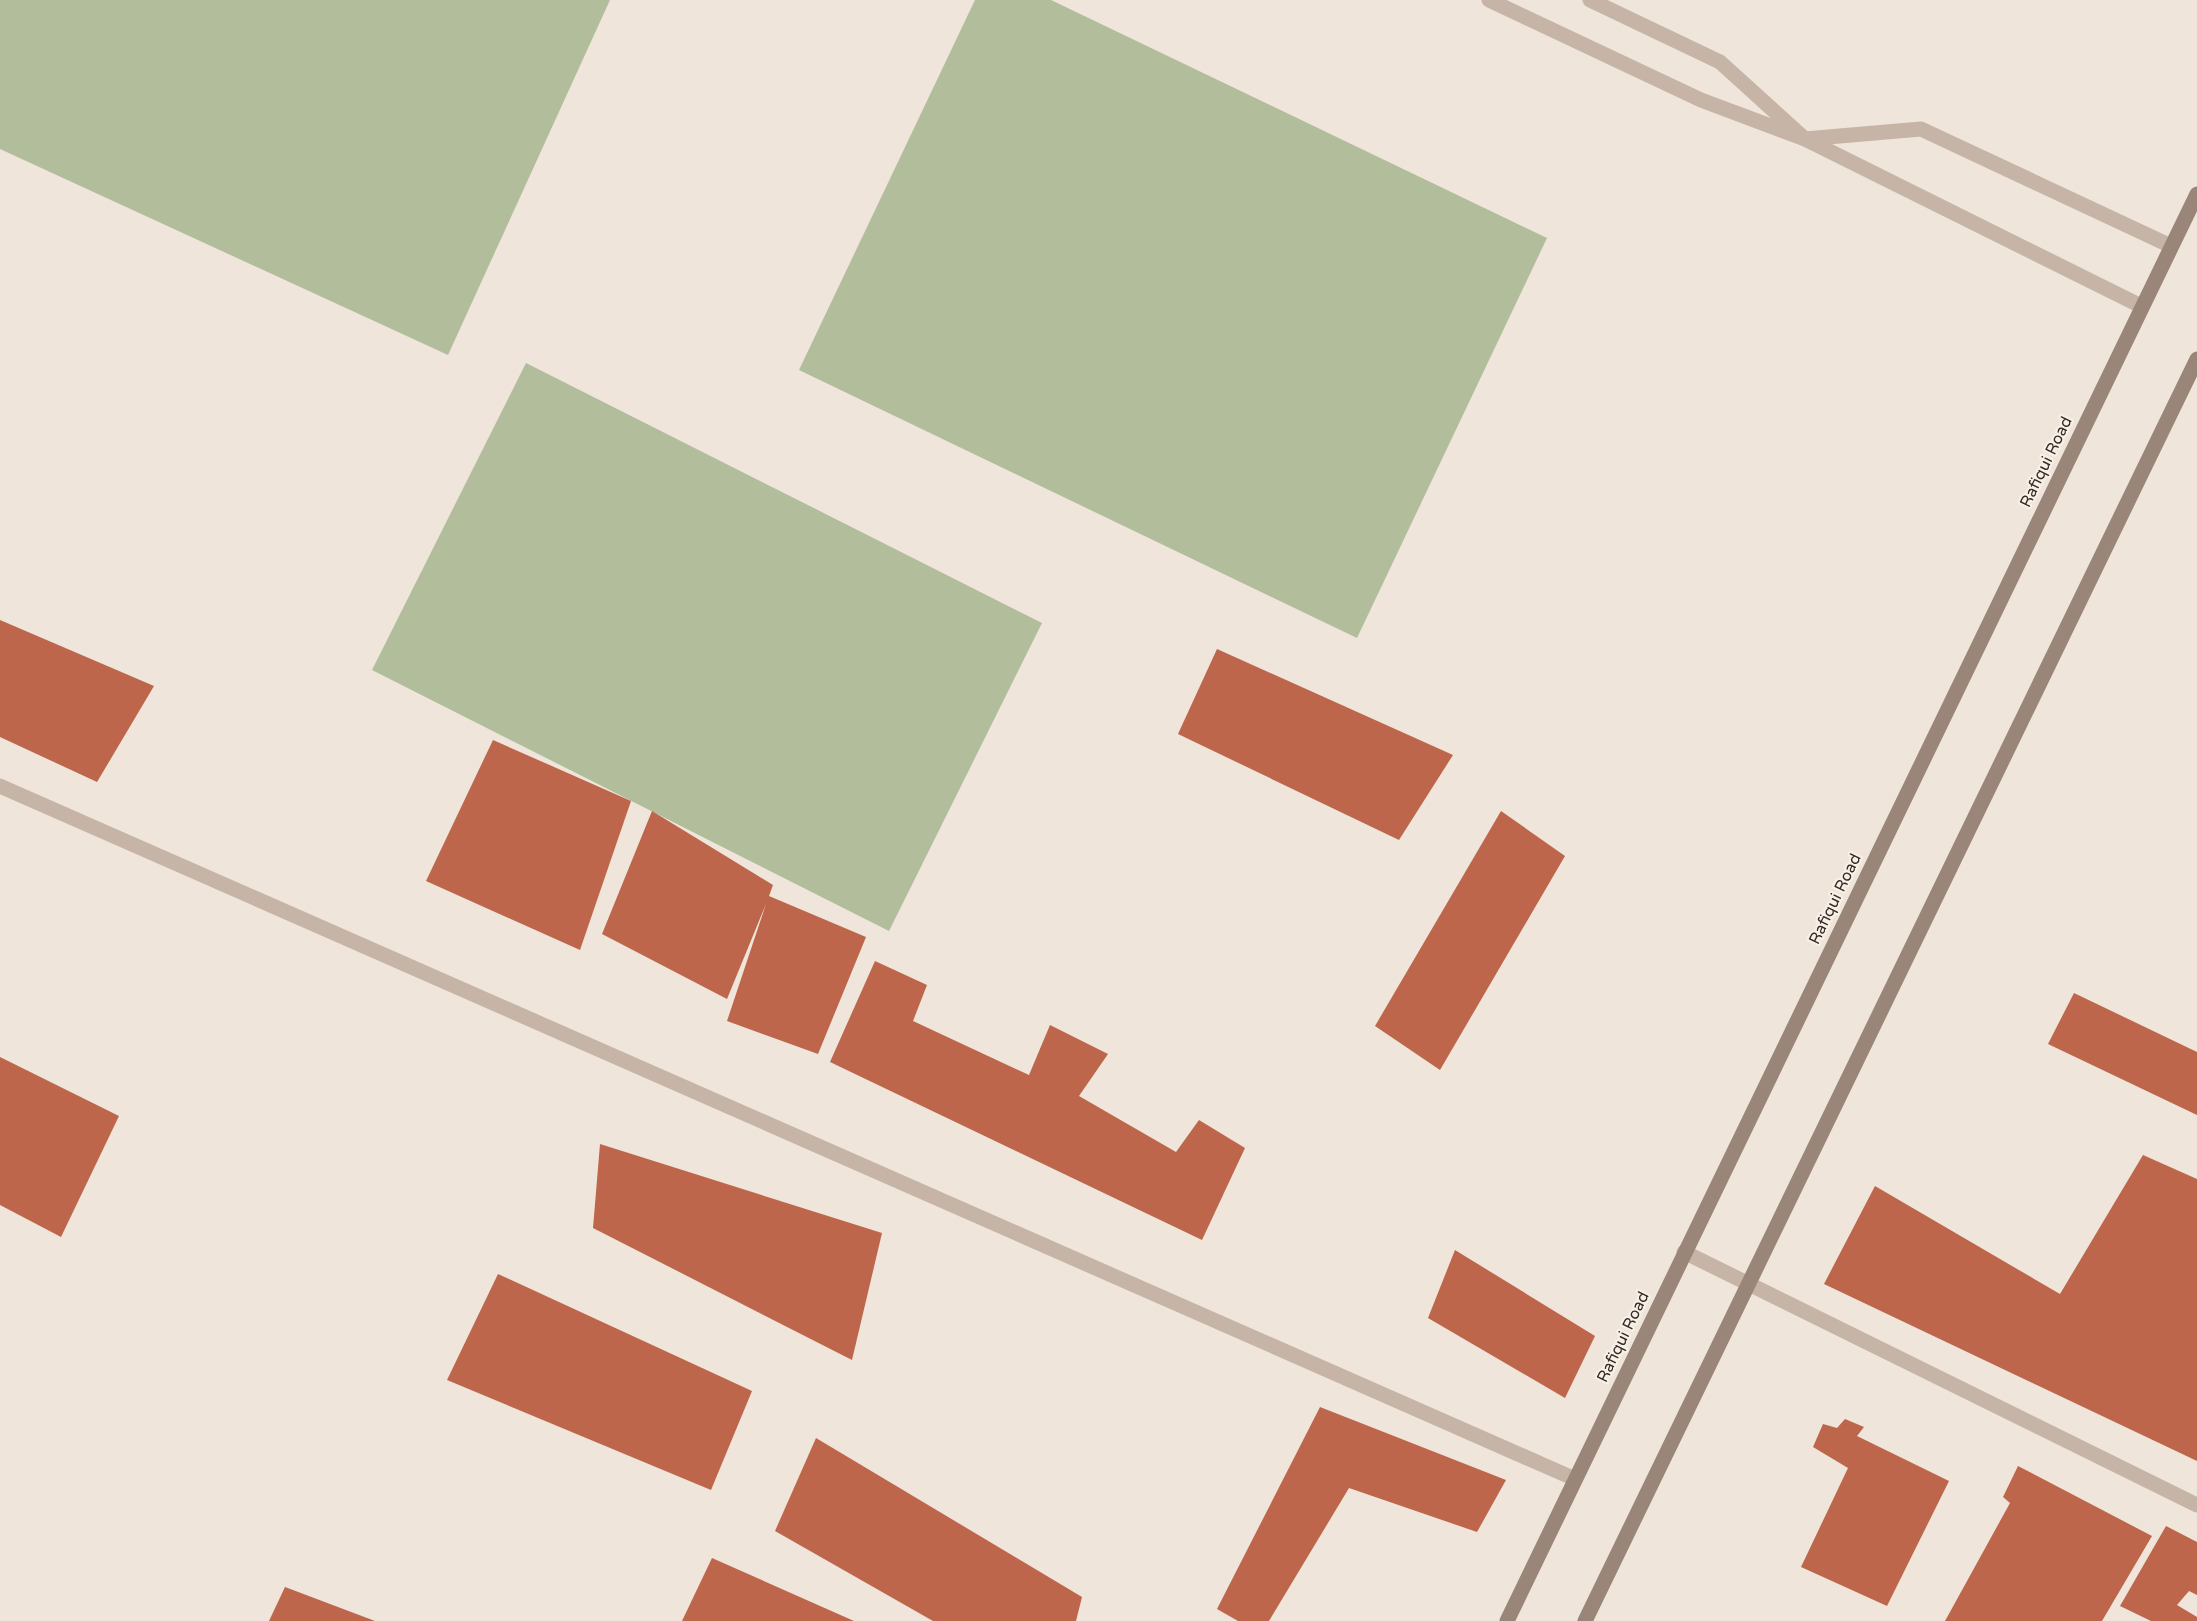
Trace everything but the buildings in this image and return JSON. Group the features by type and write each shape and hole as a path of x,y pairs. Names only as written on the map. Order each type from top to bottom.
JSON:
{"street":[{"path":"1490,0 1701,99 1805,139 2141,306"},
{"path":"1590,0 1720,62 1805,139 1921,129 2171,246"},
{"name":"Rafiqui Road","path":"1506,1621 2197,194"},
{"path":"1585,1621 2197,358"},
{"path":"0,786 1575,1479"},
{"path":"1684,1252 2197,1505"}],"green space":[{"path":"0,0 610,0 448,355 0,149"},
{"path":"975,0 1051,0 1547,238 1357,638 799,370"},
{"path":"526,363 1042,623 889,931 372,670"}]}
